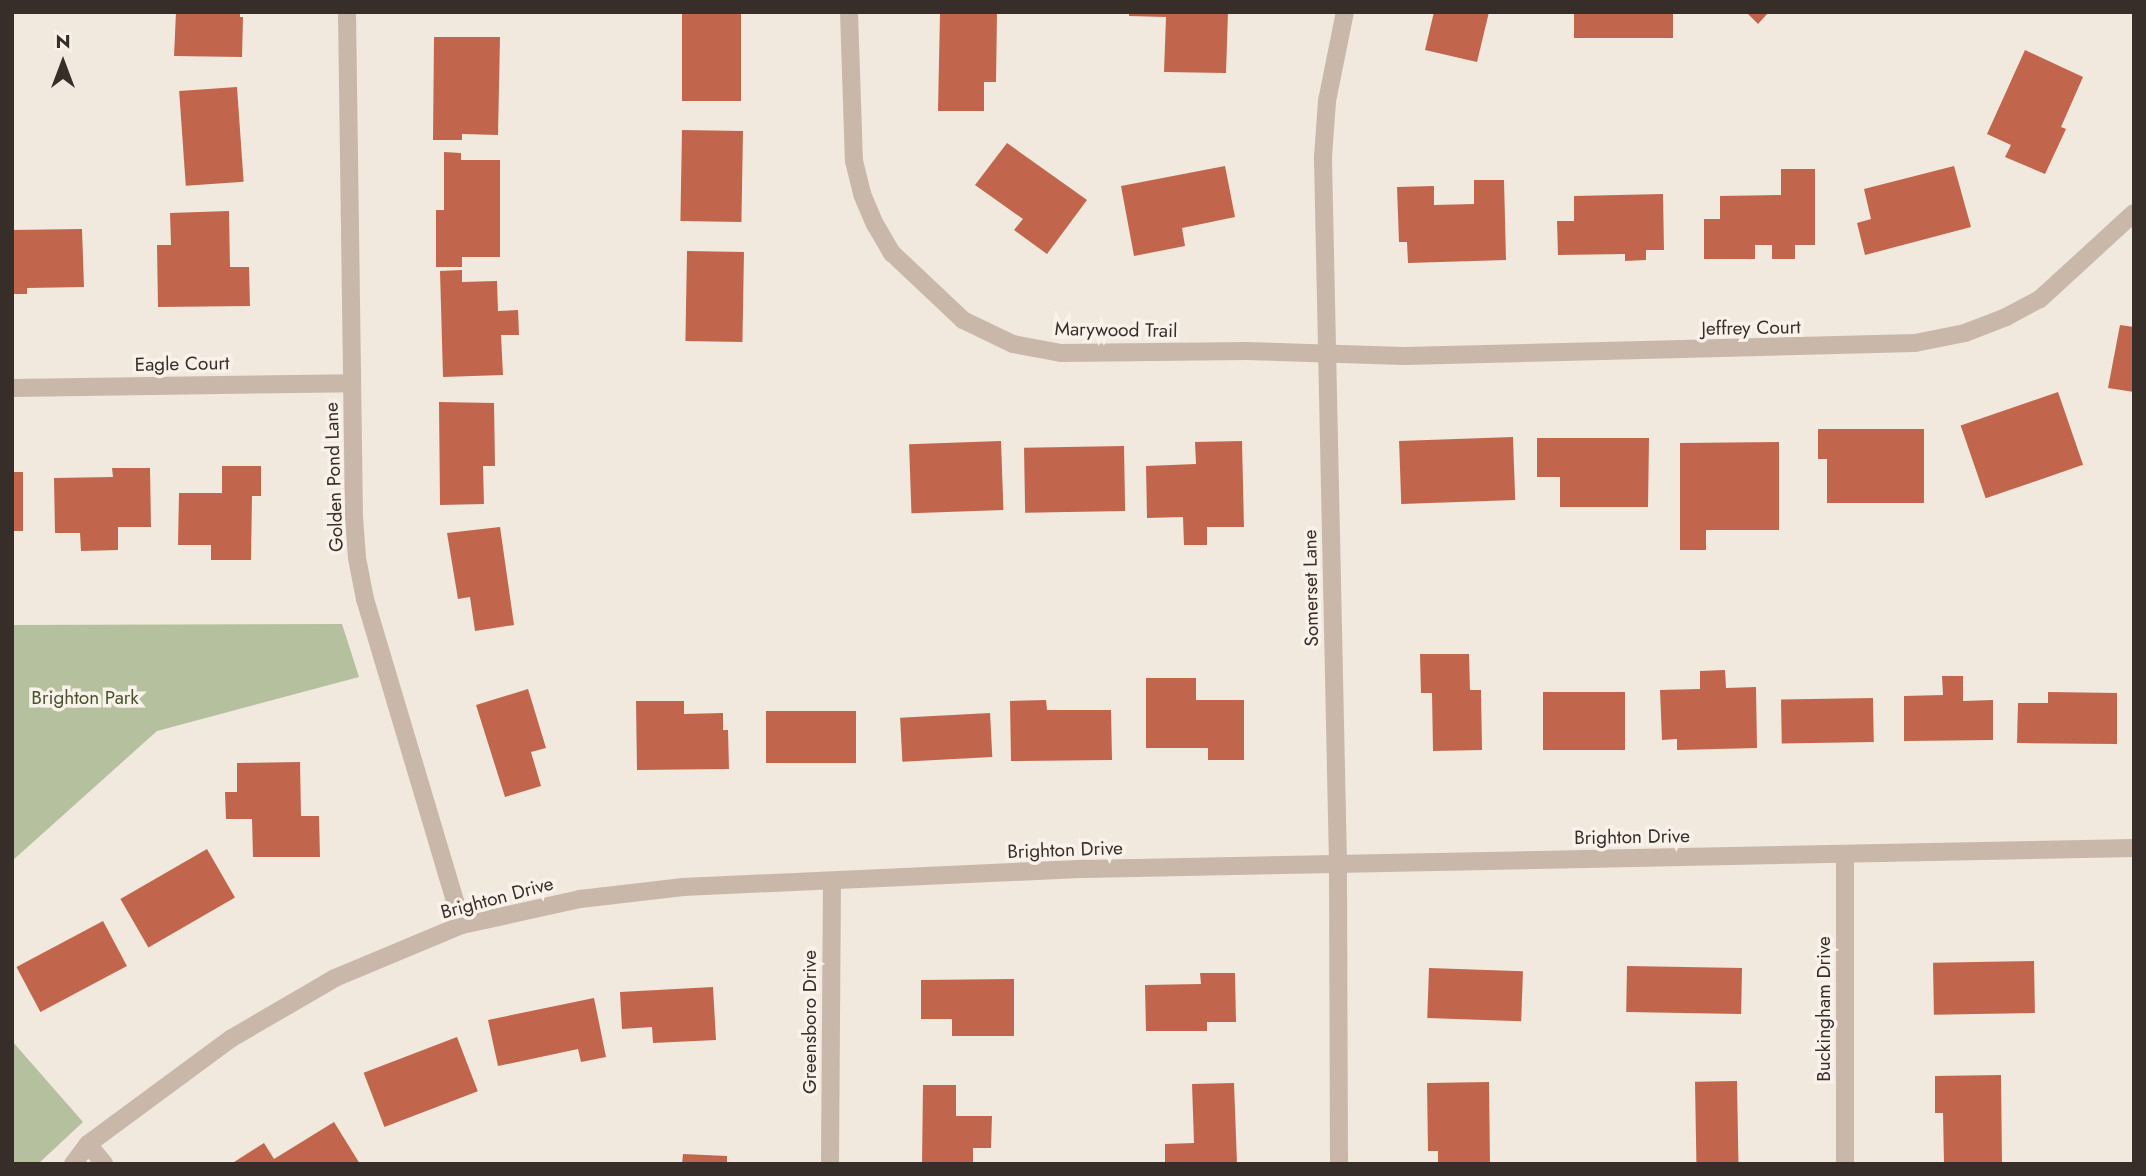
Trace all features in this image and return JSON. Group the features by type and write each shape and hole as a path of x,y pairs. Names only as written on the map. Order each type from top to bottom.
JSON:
{"street":[{"name":"Golden Pond Lane","path":"347,12 354,517 362,586 462,925"},
{"name":"Marywood Trail","path":"849,12 850,131 862,194 892,253 963,320 1013,344 1061,354 1246,351 1327,354"},
{"name":"Somerset Lane","path":"1339,1164 1338,864 1324,157 1327,100 1345,12"},
{"name":"Jeffrey Court","path":"1327,354 1404,356 1915,344 1965,333 2006,317 2040,299 2134,213"},
{"name":"Eagle Court","path":"12,388 352,383"},
{"name":"Brighton Drive","path":"73,1164 88,1144 232,1038 335,978 462,925 573,900 624,892 1085,869 2134,848"},
{"name":"Buckingham Drive","path":"1845,854 1845,1164"},
{"name":"Greensboro Drive","path":"830,1164 831,881"},
{"path":"88,1144 104,1164"}],"green space":[{"name":"Brighton Park","path":"342,624 359,677 157,731 12,861 12,625"},
{"path":"12,1041 83,1122 38,1164 12,1164"}],"building":[{"path":"176,12 240,12 240,17 243,17 242,57 174,56"},
{"path":"682,12 741,12 741,101 682,101"},
{"path":"940,12 997,12 996,82 984,82 984,111 938,111"},
{"path":"1129,12 1228,12 1226,73 1164,72 1166,17 1129,16"},
{"path":"1434,12 1489,12 1477,62 1425,50"},
{"path":"1574,12 1673,12 1673,38 1574,38"},
{"path":"1746,12 1769,12 1758,24"},
{"path":"434,37 500,37 498,135 462,134 462,140 433,140"},
{"path":"2025,50 2083,77 2061,127 2066,129 2045,174 2005,157 2011,145 1987,134"},
{"path":"237,87 244,182 186,186 179,91"},
{"path":"682,130 743,131 741,222 680,221"},
{"path":"1007,143 1087,200 1047,254 1014,230 1023,219 975,185"},
{"path":"444,152 461,153 461,160 500,160 500,257 462,257 462,267 436,267 436,210 444,210"},
{"path":"1225,166 1235,217 1182,228 1185,246 1134,256 1121,186"},
{"path":"1954,166 1971,227 1865,255 1857,223 1871,219 1864,189"},
{"path":"1781,169 1815,169 1815,245 1795,245 1795,259 1772,259 1772,245 1755,245 1755,259 1704,259 1704,219 1720,219 1720,196 1781,195"},
{"path":"1474,180 1504,180 1506,260 1408,263 1407,242 1399,242 1397,187 1434,186 1434,205 1474,204"},
{"path":"1663,194 1664,250 1646,250 1646,260 1625,261 1625,254 1558,255 1557,221 1574,221 1574,196"},
{"path":"229,211 230,267 249,267 250,306 158,307 157,245 171,245 170,213"},
{"path":"82,229 84,287 27,288 27,294 12,294 12,230"},
{"path":"687,251 744,252 742,342 685,341"},
{"path":"462,270 462,282 497,281 498,311 518,310 519,335 501,335 503,375 443,377 440,271"},
{"path":"2120,325 2134,327 2134,392 2108,388"},
{"path":"2058,392 2083,465 1986,498 1961,426"},
{"path":"439,402 494,403 495,466 483,466 484,504 440,505"},
{"path":"1818,429 1924,429 1924,503 1827,503 1827,459 1818,459"},
{"path":"1513,437 1515,500 1401,504 1399,441"},
{"path":"1537,438 1649,438 1648,507 1560,507 1560,477 1537,477"},
{"path":"1001,441 1003,510 911,513 909,444"},
{"path":"1242,441 1244,527 1207,527 1207,545 1184,545 1183,517 1147,518 1146,466 1196,464 1195,442"},
{"path":"1779,442 1779,530 1706,530 1706,550 1680,550 1680,443"},
{"path":"1124,446 1125,511 1025,513 1024,448"},
{"path":"222,466 261,466 261,496 252,496 251,560 211,560 211,545 178,545 179,493 222,493"},
{"path":"112,468 150,468 151,527 118,527 118,550 81,551 80,533 55,533 54,478 113,477"},
{"path":"12,472 23,472 23,531 12,531"},
{"path":"500,527 514,625 475,631 470,597 458,599 447,533"},
{"path":"1420,654 1469,654 1470,690 1481,690 1482,750 1433,751 1432,693 1421,693"},
{"path":"1725,670 1726,688 1756,687 1757,748 1677,750 1677,739 1662,740 1660,690 1700,689 1700,671"},
{"path":"1942,676 1963,676 1963,701 1993,700 1993,740 1904,741 1904,696 1943,695"},
{"path":"1146,678 1196,678 1196,700 1244,700 1244,760 1208,760 1208,748 1146,748"},
{"path":"528,689 546,748 531,752 541,786 505,797 476,705"},
{"path":"1543,692 1625,692 1625,750 1543,750"},
{"path":"2048,692 2117,693 2117,744 2017,743 2018,703 2048,703"},
{"path":"1873,698 1874,742 1782,744 1781,700"},
{"path":"1046,700 1047,710 1111,710 1112,760 1011,761 1010,701"},
{"path":"636,701 684,701 684,714 723,713 723,730 728,730 729,769 637,770"},
{"path":"766,711 856,711 856,763 766,763"},
{"path":"990,713 992,757 902,762 900,718"},
{"path":"300,762 301,816 319,816 320,857 253,857 252,819 226,819 225,792 237,792 237,763"},
{"path":"207,849 235,897 148,947 120,899"},
{"path":"103,921 127,966 40,1012 16,967"},
{"path":"2034,961 2035,1013 1934,1015 1933,963"},
{"path":"1627,966 1742,968 1741,1014 1626,1012"},
{"path":"1429,968 1523,971 1521,1021 1427,1018"},
{"path":"1200,973 1235,973 1236,1022 1207,1022 1207,1031 1146,1031 1145,985 1201,984"},
{"path":"1014,979 1014,1036 952,1036 952,1019 921,1019 921,980"},
{"path":"713,987 716,1040 653,1043 652,1027 622,1029 620,992"},
{"path":"594,998 606,1057 581,1062 578,1049 498,1066 488,1020"},
{"path":"457,1037 478,1091 384,1127 364,1073"},
{"path":"2001,1075 2002,1164 1944,1164 1943,1113 1935,1113 1935,1076"},
{"path":"1737,1081 1738,1164 1696,1164 1695,1082"},
{"path":"1489,1082 1490,1164 1438,1164 1438,1151 1428,1151 1427,1083"},
{"path":"1234,1083 1237,1164 1165,1164 1165,1144 1194,1143 1192,1084"},
{"path":"923,1085 956,1085 956,1116 992,1116 991,1148 973,1148 973,1164 922,1164"},
{"path":"334,1122 360,1164 231,1164 264,1143 274,1159"},
{"path":"683,1154 727,1156 727,1164 682,1164"}]}
